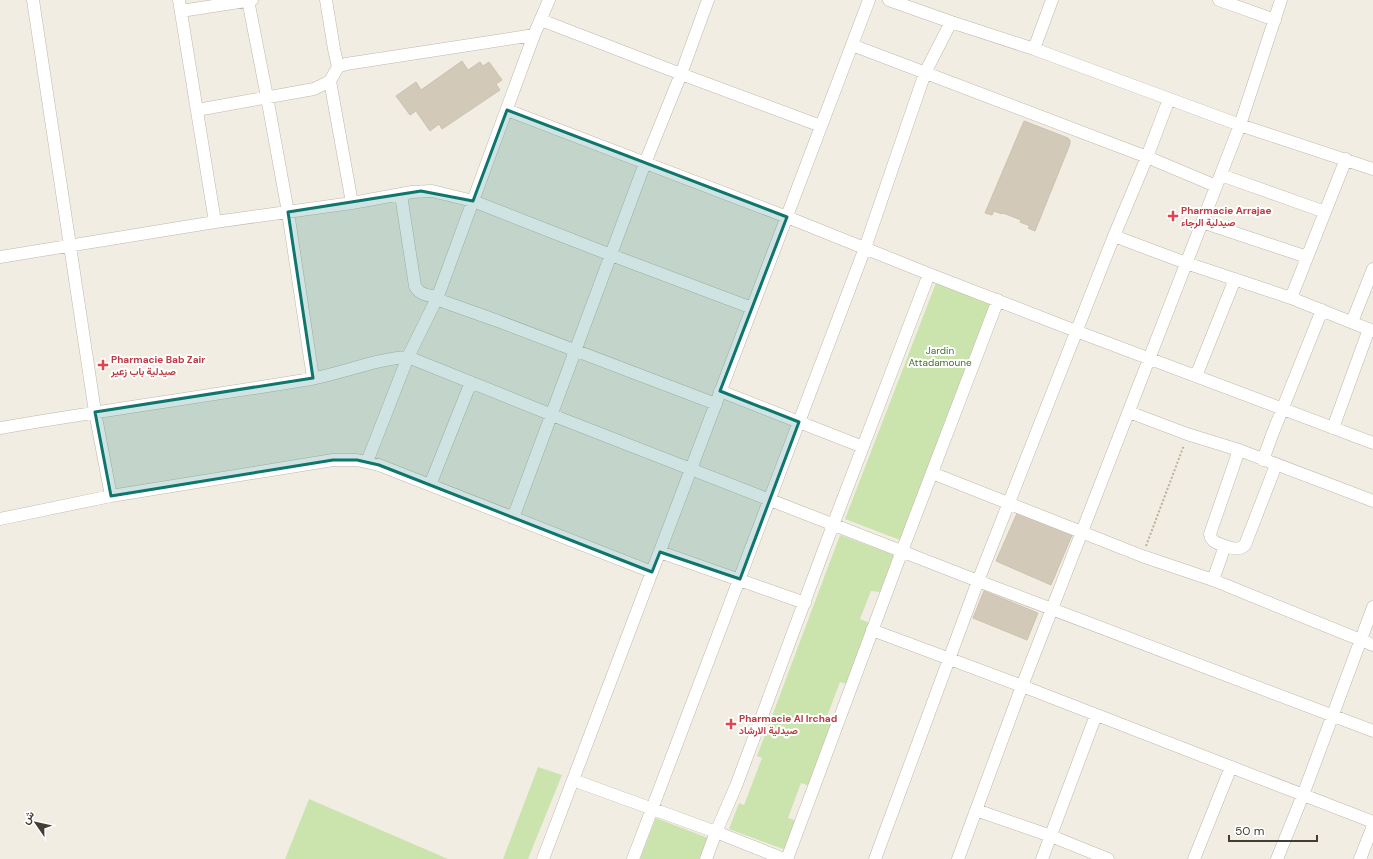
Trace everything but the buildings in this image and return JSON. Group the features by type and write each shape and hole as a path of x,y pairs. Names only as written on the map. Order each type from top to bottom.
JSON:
{"street":[{"path":"33,0 95,412 111,496"},
{"path":"215,222 180,6 249,0 288,212 313,378"},
{"path":"326,0 338,68"},
{"path":"367,462 408,357 437,298 534,35 549,0"},
{"path":"513,518 645,163 681,74 708,0"},
{"path":"543,859 869,0"},
{"path":"889,0 1034,49 1240,125 1373,169"},
{"path":"1034,49 1052,0"},
{"path":"958,859 1022,686 1083,533 1149,358 1240,125 1281,0"},
{"path":"1223,1 1275,20"},
{"path":"540,20 821,126"},
{"path":"634,859 865,248 926,73 951,22"},
{"path":"198,110 314,89 330,81 338,68 346,64 534,35"},
{"path":"852,45 1148,157 1218,181 1325,212"},
{"path":"330,81 352,203"},
{"path":"875,859 978,581 1114,236 1148,157 1169,99"},
{"path":"507,110 787,217 1076,331 1373,443"},
{"path":"1291,298 1346,159"},
{"path":"0,257 215,222 352,203 421,191 432,191 474,201 752,308"},
{"path":"401,195 415,286 418,291 575,352 716,404"},
{"path":"1202,222 1307,257"},
{"path":"1114,236 1186,263 1291,298 1371,330 1332,428"},
{"path":"1352,322 1373,269"},
{"path":"706,859 736,786 833,525 929,274"},
{"path":"1196,376 1235,279"},
{"path":"573,780 716,832 785,859 998,300"},
{"path":"1263,460 1322,310"},
{"path":"0,428 313,378 391,359 408,357 833,525 1373,731"},
{"path":"430,485 471,382"},
{"path":"720,391 863,447"},
{"path":"1129,412 1187,434 1239,450 1373,501"},
{"path":"1239,450 1210,534 1215,543 1236,549 1242,548 1245,545 1276,465"},
{"path":"0,519 111,496 333,460 357,460 379,465 652,572"},
{"path":"932,473 1142,556 1212,580 1373,645"},
{"path":"1212,580 1224,546"},
{"path":"660,552 805,602"},
{"path":"1277,859 1303,795 1373,607"},
{"path":"872,630 1231,766 1373,822"},
{"path":"1042,859 1096,715"},
{"path":"1194,859 1231,766"},
{"path":"976,810 1051,836 1108,859"},
{"path":"1360,859 1373,826"}],"path":[{"path":"1142,556 1187,434"}],"highlighted area":[{"path":"507,110 787,217 720,391 799,422 740,579 660,552 652,572 379,465 357,460 333,460 111,496 95,412 313,378 288,212 421,191 473,201"}],"green space":[{"name":"Jardin Attadamoune","path":"936,283 991,304 900,540 845,519"},
{"path":"840,535 894,555 880,592 871,591 860,619 870,623 847,684 840,682 826,719 834,722 810,786 801,783 788,818 797,821 786,850 729,829 739,803 744,805 762,758 757,756"},
{"path":"538,767 562,775 528,859 503,859"},
{"path":"309,799 448,859 285,859"},
{"path":"656,818 708,838 700,859 640,859"}],"place":[{"name":"Pharmacie Arrajae صيدلية الرجاء","path":"1173,216"},
{"name":"Pharmacie Bab Zair صيدلية باب زعير","path":"103,365"},
{"name":"Pharmacie Al Irchad صيدلية الارشاد","path":"731,724"}]}
